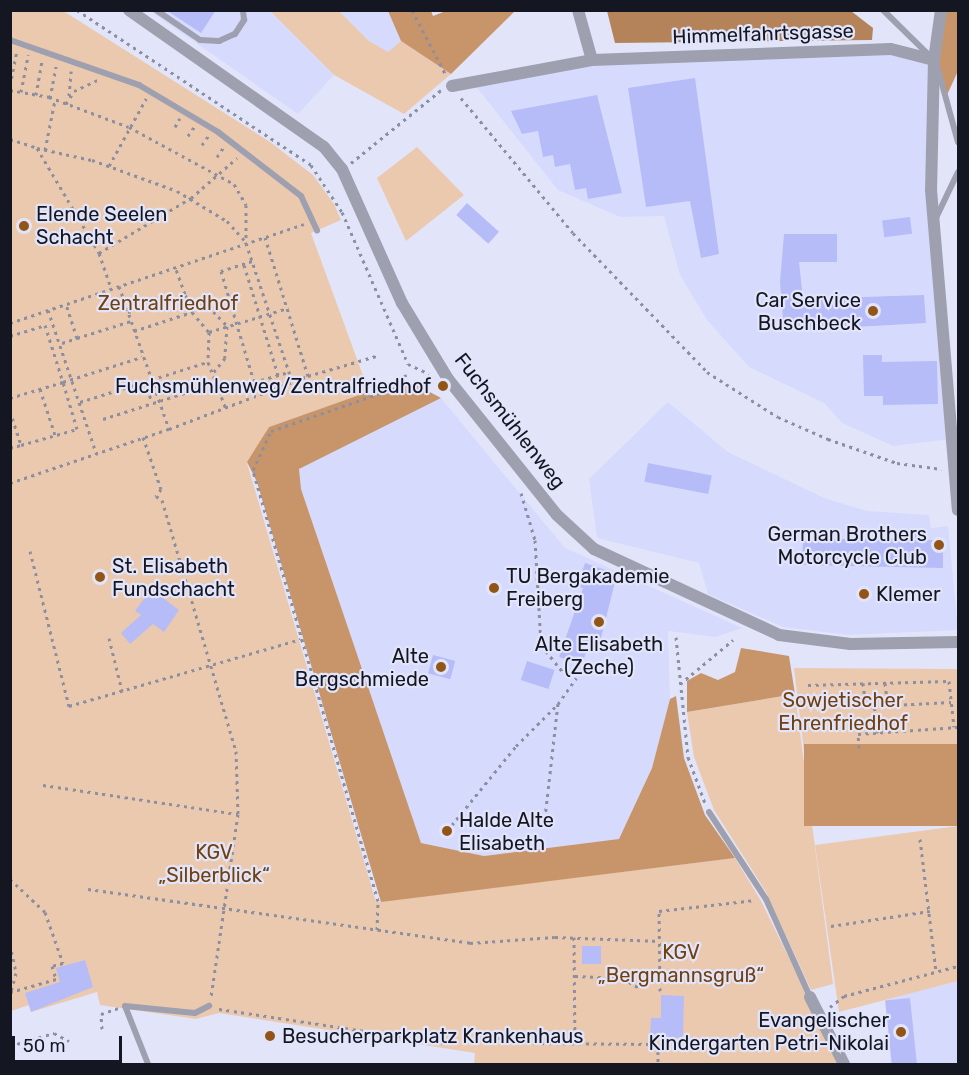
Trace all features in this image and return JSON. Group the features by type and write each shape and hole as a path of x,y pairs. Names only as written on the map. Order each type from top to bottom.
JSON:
{"street":[{"name":"Fuchsmühlenweg","path":"129,10 278,112 324,147 342,169 402,303 448,379 557,515 594,549 779,635 850,644 958,642"},
{"path":"578,10 592,60"},
{"path":"941,10 934,60 933,223 958,510"},
{"name":"Himmelfahrtsgasse","path":"452,86 592,60 891,49 934,60"},
{"path":"810,997 844,1065"}],"lane":[{"path":"156,10 200,40 219,41 235,34 244,20 243,10"},
{"path":"883,10 934,60 958,142"},
{"path":"10,40 73,60 150,92 244,150 301,196 317,231"},
{"path":"933,223 958,172"},
{"path":"709,812 766,899 810,997"},
{"path":"148,1065 125,1006 195,1013 209,1006"}],"path":[{"path":"77,10 311,165 342,212 408,364 424,372"},
{"path":"412,10 452,86 573,233 707,372 778,417 828,439 919,469 956,469"},
{"path":"19,43 10,88 50,98 129,127 234,184 246,205 246,243 292,381"},
{"path":"21,92 30,46"},
{"path":"36,95 44,51"},
{"path":"50,98 59,55"},
{"path":"66,104 73,60"},
{"path":"69,96 105,72"},
{"path":"108,167 150,92"},
{"path":"45,150 55,100"},
{"path":"342,169 394,132 427,100"},
{"path":"10,139 108,167 191,198 226,221 246,243"},
{"path":"37,148 99,254 111,289"},
{"path":"99,254 191,198 221,175 244,150"},
{"path":"10,323 313,221"},
{"path":"265,237 308,376"},
{"path":"252,261 221,271 254,382 290,372"},
{"path":"243,264 278,375"},
{"path":"175,267 192,312 209,332 208,362 225,407"},
{"path":"119,286 168,429"},
{"path":"128,312 185,294"},
{"path":"187,300 208,306 227,326 228,351 212,374"},
{"path":"66,304 77,338"},
{"path":"209,332 288,308"},
{"path":"48,310 74,378 96,453"},
{"path":"134,331 192,312"},
{"path":"61,343 131,321"},
{"path":"10,336 53,323"},
{"path":"10,448 77,429 45,325"},
{"path":"10,483 168,429 292,381 376,356"},
{"path":"10,398 143,357"},
{"path":"80,402 208,362"},
{"path":"377,930 378,901 255,482 255,462 271,430 406,384 405,374"},
{"path":"145,381 152,402"},
{"path":"103,419 216,383"},
{"path":"40,389 55,435"},
{"path":"10,411 21,445"},
{"path":"143,437 161,489 156,496 162,500 236,751 238,814 226,908 209,1006 445,1043"},
{"path":"518,485 535,540 541,645 565,675"},
{"path":"30,551 69,706 301,639"},
{"path":"676,637 688,757 709,812"},
{"path":"110,638 122,691"},
{"path":"680,684 733,640"},
{"path":"447,831 516,746 558,704 576,678"},
{"path":"808,685 949,681 956,727 858,734 859,748"},
{"path":"863,683 866,707"},
{"path":"885,683 888,706"},
{"path":"855,707 951,702"},
{"path":"544,826 558,704"},
{"path":"874,706 878,733"},
{"path":"43,785 238,814"},
{"path":"920,839 936,971"},
{"path":"10,879 45,912 63,963 52,966 56,980 11,994"},
{"path":"88,889 470,943 574,937 660,941"},
{"path":"660,992 659,911 766,899"},
{"path":"831,926 930,911"},
{"path":"574,937 574,1043"},
{"path":"10,944 16,973 11,994"},
{"path":"838,1001 958,966"},
{"path":"575,976 622,978 641,989"},
{"path":"102,1029 101,1014 125,1006"},
{"path":"10,1046 54,1033 69,1041"},
{"path":"482,1035 526,1043 658,1044 658,1065"}],"shaded area":[{"path":"150,11 270,11 334,75 298,114"},
{"path":"339,11 388,11 401,41 388,53 369,41"},
{"path":"388,11 431,11 433,16 446,11 515,11 451,74 401,41"},
{"path":"607,11 851,11 873,28 872,40 615,43"},
{"path":"941,11 958,11 958,71 947,95 934,60"},
{"path":"891,49 934,60 931,190 952,439 893,446 842,423 824,403 749,367 707,320 680,275 664,216 620,217 558,190 474,84 592,60"},
{"path":"413,383 441,398 299,469 301,489 421,843 484,856 619,839 652,768 670,699 676,696 684,758 705,815 735,858 381,902 257,482 247,462 269,427 365,393 373,396"},
{"name":"TU Bergakademie Freiberg","path":"441,398 565,548 742,628 716,637 668,631 670,699 652,768 619,839 484,856 421,843 301,489 298,469"},
{"path":"668,402 728,452 824,498 867,511 929,515 931,528 948,526 958,630 848,635 783,627 708,594 699,563 597,538 589,479"},
{"path":"741,648 789,656 795,694 687,712 687,681 701,673 718,680 735,672"},
{"path":"804,744 958,744 958,826 804,826"},
{"path":"958,981 958,1064 891,1064 885,1000"}],"green space":[{"path":"11,11 65,12 270,142 313,175 334,204 341,220 311,233 369,392 269,427 247,463 376,902 735,858 761,901 841,1064 474,1064 475,1053 219,1013 196,1019 100,1005 97,992 31,1012 29,1005 11,1011"},
{"path":"270,11 339,11 369,41 388,52 401,41 451,74 404,114 334,75"},
{"path":"417,147 464,195 406,241 377,178"},
{"name":"Sowjetischer Ehrenfriedhof","path":"794,668 958,669 958,744 805,760"},
{"path":"795,694 833,984 811,990 766,892 714,810 694,757 687,712"},
{"path":"958,826 958,981 839,1012 815,845"}],"building":[{"path":"166,10 216,10 201,33"},
{"path":"695,78 719,254 701,258 690,201 646,207 628,88"},
{"path":"597,95 622,193 588,199 586,188 575,190 570,164 555,167 553,155 543,157 538,131 522,134 511,111"},
{"path":"467,203 499,232 488,244 456,215"},
{"path":"910,217 912,234 884,237 882,220"},
{"path":"784,234 837,234 837,262 799,262 803,299 924,295 926,323 784,331 780,282"},
{"path":"863,355 882,355 882,362 937,361 938,404 883,405 883,396 864,396"},
{"path":"648,463 712,475 708,494 644,482"},
{"path":"901,529 924,529 924,540 943,540 943,568 802,565 803,540 901,538"},
{"path":"585,563 617,574 601,638 592,635 582,664 559,657 583,588 577,586"},
{"path":"151,589 179,610 164,632 153,624 130,644 121,633 141,615 135,611"},
{"name":"Alte Bergschmiede","path":"433,655 455,661 450,679 428,673"},
{"path":"527,661 555,670 548,689 521,680"},
{"path":"582,946 601,946 601,964 582,964"},
{"path":"85,960 93,987 31,1012 25,993 60,982 56,968"},
{"path":"661,995 684,996 683,1038 650,1037 651,1018 661,1018"},
{"name":"Evangelischer Kindergarten Petri-Nikolai","path":"910,998 917,1064 892,1064 885,1001"}],"place":[{"name":"Elende Seelen Schacht","path":"24,226"},
{"name":"Car Service Buschbeck","path":"873,311"},
{"name":"Fuchsmühlenweg/Zentralfriedhof","path":"443,386"},
{"name":"German Brothers Motorcycle Club","path":"939,545"},
{"name":"St. Elisabeth Fundschacht","path":"100,577"},
{"name":"TU Bergakademie Freiberg","path":"494,588"},
{"name":"Klemer","path":"864,594"},
{"name":"Alte Elisabeth (Zeche)","path":"599,622"},
{"name":"Alte Bergschmiede","path":"441,667"},
{"name":"Halde Alte Elisabeth","path":"447,831"},
{"name":"Evangelischer Kindergarten Petri-Nikolai","path":"901,1032"},
{"name":"Besucherparkplatz Krankenhaus","path":"270,1036"}],"park label":[{"name":"Zentralfriedhof","path":"168,303"},
{"name":"KGV „Silberblick“","path":"214,864"},
{"name":"KGV „Bergmannsgruß“","path":"681,964"}]}
